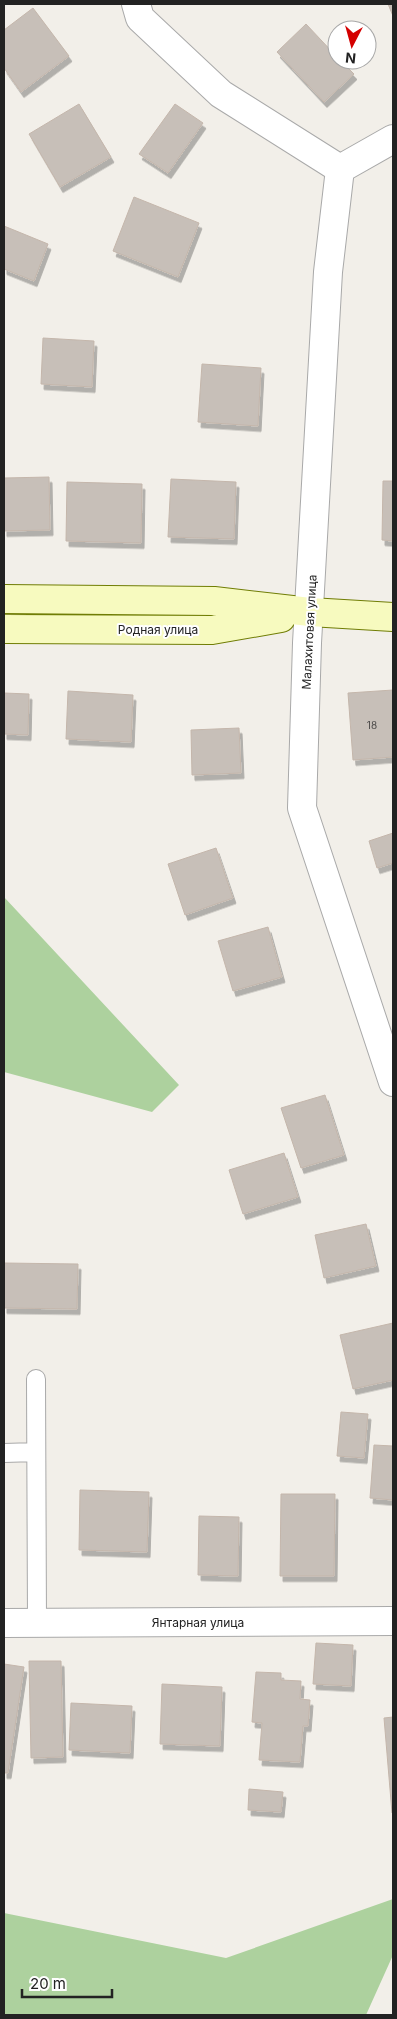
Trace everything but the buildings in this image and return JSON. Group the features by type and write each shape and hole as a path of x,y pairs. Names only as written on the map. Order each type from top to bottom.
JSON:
{"street":[{"path":"136,4 140,18 221,94 340,169 393,139"},
{"name":"Малахитовая улица","path":"340,169 328,272 307,643 302,808 393,1082"},
{"name":"Родная улица","path":"4,600 214,601 310,612 393,617"},
{"name":"Родная улица","path":"4,628 212,630 310,612"},
{"name":"Янтарная улица","path":"4,1623 393,1621"}],"lane":[{"path":"36,1379 37,1623"},
{"path":"4,1453 36,1452"}],"green space":[{"path":"4,897 179,1085 152,1112 4,1072"},
{"path":"393,1899 393,1955 366,2015 4,2015 4,1913 226,1958"}]}
